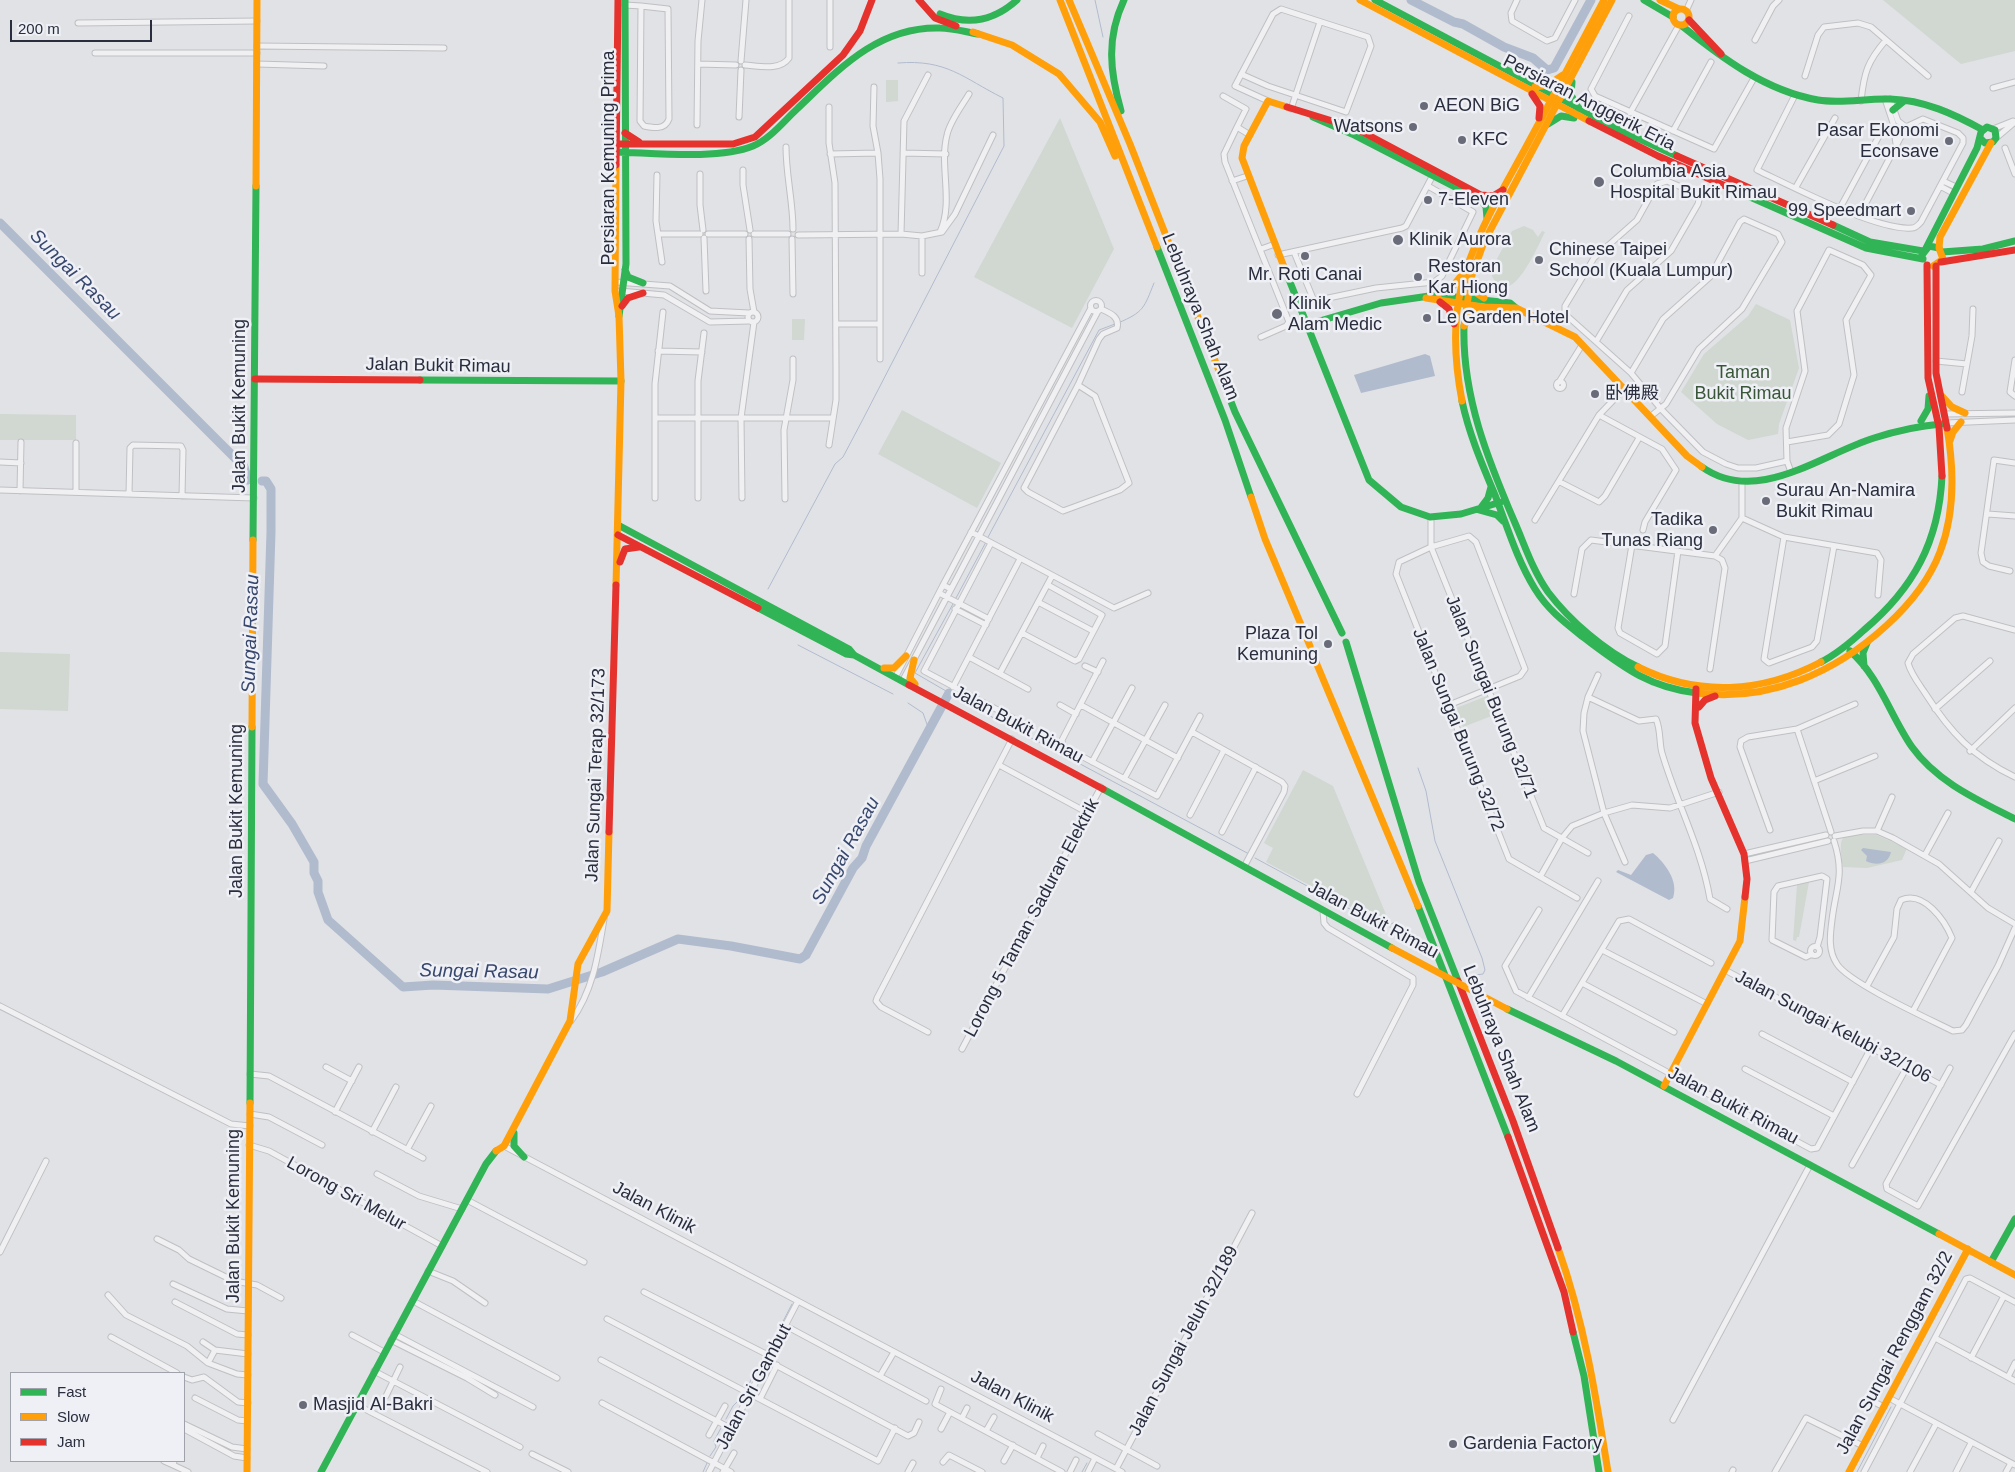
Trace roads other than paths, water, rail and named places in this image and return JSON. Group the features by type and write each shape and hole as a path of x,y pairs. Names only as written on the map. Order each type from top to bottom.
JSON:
{"main road":[{"name":"Jalan Bukit Kemuning","path":"247,1472 257,0"},
{"name":"Persiaran Kemuning Prima","path":"618,0 621,144 618,291 621,381"},
{"path":"621,144 733,144 755,137 843,55 860,31 872,0"},
{"path":"919,0 935,18 1012,45 1050,67 1069,83 1100,122 1133,192"},
{"path":"926,0 933,9 948,18 971,22 993,17 1009,8 1017,0"},
{"name":"Lebuhraya Shah Alam","path":"1060,0 1105,112 1133,192 1225,420 1266,539 1310,646"},
{"name":"Lebuhraya Shah Alam","path":"1069,0 1130,144 1235,412 1342,633"},
{"path":"1124,0 1113,24 1109,59 1112,83 1130,144"},
{"name":"Persiaran Anggerik Eria","path":"1360,0 1555,101 1616,136 1866,248 1925,256"},
{"name":"Persiaran Anggerik Eria","path":"1375,0 1534,90"},
{"path":"1580,110 1572,100 1570,73 1604,0"},
{"path":"1525,148 1555,101 1612,0"},
{"path":"1644,0 1673,17 1674,22 1754,78 1795,95 1836,103 1888,99 1905,100 1935,108 1966,122 1981,135 1986,143 1994,140"},
{"path":"1660,0 1682,10 1721,54"},
{"name":"Persiaran Kemuning Prima","path":"621,144 625,133 625,3"},
{"path":"1673,17 1682,10"},
{"path":"1680,26 1689,20"},
{"path":"621,152 723,152 751,146 773,132 850,59 872,43 897,34 921,29 942,28 978,34"},
{"path":"1570,73 1534,90 1541,110 1525,148 1487,221 1464,272 1455,326 1455,369 1460,401 1469,431 1491,487 1501,502 1538,575 1559,605 1626,662 1669,681 1715,696 1738,696 1779,684 1842,650 1883,616 1902,595 1926,557 1938,506 1942,474 1936,361 1940,237 1994,140 1993,129 1988,127 1981,135 1925,256 1926,347 1929,391 1928,409 1920,425"},
{"path":"1487,221 1487,210 1482,201 1312,116 1268,100 1243,152 1247,176 1369,480 1381,493 1399,506 1431,519 1479,510 1501,502"},
{"path":"1893,110 1905,100"},
{"path":"1555,101 1544,128 1484,242 1472,276 1463,327 1464,375 1469,400 1501,502 1505,523 1527,575 1551,611 1624,668 1653,682 1680,690 1736,690 1798,683 1840,662 1892,622 1922,586 1941,550 1950,512 1951,470 1946,423 1940,415 1929,391"},
{"name":"Persiaran Anggerik Eria","path":"1555,101 1580,110 1870,242 1925,256"},
{"path":"1544,128 1556,119 1566,115 1616,136"},
{"path":"1312,116 1326,118 1355,128 1480,195 1493,196 1503,190"},
{"path":"625,133 646,144"},
{"path":"1396,150 1403,160"},
{"name":"Persiaran Kemuning Prima","path":"619,282 626,264 621,152"},
{"path":"1925,256 1933,246 1941,250 1983,249 2015,242"},
{"path":"1925,256 1939,264 2015,250"},
{"path":"626,264 625,272 628,277 643,283"},
{"path":"1436,298 1453,286 1464,272"},
{"path":"1472,276 1476,292 1485,304"},
{"name":"Persiaran Kemuning Prima","path":"618,291 622,306 619,316"},
{"path":"622,306 628,298 643,293"},
{"path":"1306,325 1381,303 1426,298 1513,306 1575,338 1694,462 1722,477 1742,482 1773,479 1873,438 1920,425 1940,415"},
{"path":"1436,298 1449,309 1455,326"},
{"path":"1463,327 1471,316 1485,304"},
{"name":"Jalan Bukit Rimau","path":"255,379 621,381"},
{"name":"Jalan Sungai Terap 32/173","path":"504,1146 570,1022 578,964 607,912 621,381"},
{"path":"1938,390 1952,407 1965,413"},
{"path":"1949,445 1953,432 1961,422"},
{"path":"1920,425 1946,423"},
{"path":"1920,425 1931,432 1941,444"},
{"path":"1479,510 1488,498 1491,487"},
{"path":"618,510 626,526 644,539"},
{"path":"1479,510 1497,516 1505,523"},
{"name":"Jalan Bukit Rimau","path":"618,525 849,649 854,655"},
{"name":"Jalan Bukit Rimau","path":"618,535 780,621 904,680 1245,865 1322,911 1507,1009 1616,1060 2015,1274"},
{"path":"617,572 624,549 642,547"},
{"path":"1865,669 1862,653 1870,640"},
{"name":"Lebuhraya Shah Alam","path":"1346,642 1419,882 1513,1121 1573,1289 1593,1374 1608,1472"},
{"path":"1842,650 1853,653 1865,669 1913,749 1938,774 1961,792 2015,819"},
{"name":"Lebuhraya Shah Alam","path":"1313,655 1411,888 1471,1039 1564,1292 1584,1376 1599,1472"},
{"path":"870,663 891,669 906,656"},
{"path":"914,660 910,678 919,688"},
{"path":"1840,662 1852,662 1865,669"},
{"path":"1680,690 1697,708"},
{"path":"1664,1086 1740,941 1747,879 1745,857 1706,764 1698,727 1698,690"},
{"path":"1697,708 1706,700 1715,696"},
{"path":"521,1113 512,1141 524,1157"},
{"path":"324,1471 384,1352 490,1157 504,1146"},
{"path":"1991,1262 2015,1219"},
{"name":"Jalan Sungai Renggam 32/2","path":"1849,1472 1968,1249"}],"street":[{"path":"697,125 702,0"},
{"path":"698,64 736,65 741,61 746,0"},
{"path":"741,61 745,65 783,64 789,58 789,0"},
{"path":"830,0 830,47"},
{"path":"1517,0 1511,12 1512,21 1547,41 1555,38 1575,0"},
{"path":"1682,10 1691,0"},
{"path":"1755,40 1773,6 1779,0"},
{"path":"625,3 668,9 670,106 668,122 662,128 644,126 640,121 641,6"},
{"path":"1241,74 1346,112 1371,46 1370,40 1368,37 1281,8 1276,11 1241,74 1235,86 1268,100"},
{"path":"1629,16 1591,89 1595,96 1714,149 1754,78"},
{"path":"78,23 257,21"},
{"path":"1291,109 1320,22"},
{"path":"1805,76 1818,35 1824,27 1858,23 1871,27 1928,76"},
{"path":"1630,113 1680,26"},
{"path":"1861,101 1864,74 1872,57 1886,40"},
{"path":"95,53 257,49 444,48"},
{"path":"1673,131 1711,62"},
{"path":"257,64 324,66"},
{"path":"736,65 741,70"},
{"path":"739,117 741,70 745,65"},
{"path":"901,234 904,120 928,75"},
{"path":"1993,88 2015,82"},
{"path":"874,88 873,126 878,153 880,359"},
{"path":"940,233 944,224 946,206 947,134 968,94"},
{"path":"1795,95 1757,170 1840,208 1859,216 1876,221 1911,228 1916,227 1963,143 1963,138 1941,125 1923,119 1906,127 1859,216"},
{"path":"1223,96 1246,109 1224,154 1224,162 1261,249 1289,322 1286,326 1262,337"},
{"path":"1888,99 1898,121 1906,127"},
{"path":"1888,99 1896,145"},
{"path":"829,106 830,154 836,183 836,400 830,445"},
{"path":"1796,188 1836,118"},
{"path":"1993,129 2015,121"},
{"path":"1994,140 2015,121"},
{"path":"1237,128 1250,135"},
{"path":"792,239 798,235 836,234 901,234 922,236 946,230 993,135"},
{"path":"1840,208 1879,136"},
{"path":"786,147 786,165 793,207 793,230 798,235"},
{"path":"2005,148 2015,174"},
{"path":"830,154 878,153"},
{"path":"903,153 946,154"},
{"path":"743,170 743,184 752,232"},
{"path":"700,174 700,205 704,234 706,291"},
{"path":"657,175 658,234 662,262"},
{"path":"1232,181 1247,176"},
{"path":"1278,254 1406,226 1433,176"},
{"path":"1597,340 1627,290 1671,251 1698,204 1695,193 1666,181 1657,184 1637,220 1594,258 1565,306 1565,314 1597,340 1631,373 1661,409 1703,452 1726,464 1756,468 1787,460"},
{"path":"1941,184 1955,190"},
{"path":"1294,252 1314,301 1376,288 1434,282 1442,276 1473,212 1428,186"},
{"path":"946,206 954,214"},
{"path":"1631,373 1663,319 1710,278 1740,222 1744,219 1750,220 1778,234 1782,242 1742,309 1699,349 1666,404 1651,416"},
{"path":"658,234 747,236 752,232 788,234 793,230"},
{"path":"788,234 792,239 793,294"},
{"path":"742,498 741,418 752,322 748,317 752,313 747,236"},
{"path":"922,236 922,273"},
{"path":"1261,249 1275,244"},
{"path":"1787,442 1828,435 1834,430 1838,424 1854,375 1846,320 1870,275 1863,265 1830,250 1826,254 1797,311 1804,371 1786,428 1787,460 1791,472"},
{"path":"618,291 664,295 679,302 710,322 752,322 758,317 752,313 710,311 670,286 619,282"},
{"path":"679,302 684,293"},
{"path":"896,676 1092,303 1097,301 1101,304 1099,310 985,540 953,600 914,660 904,680"},
{"path":"1078,385 1095,396 1129,483 1120,490 1063,511 1024,488 1078,385 1101,336 1116,330 1118,323 1112,314 1091,308"},
{"path":"1962,392 1973,309"},
{"path":"655,498 658,351 663,312"},
{"path":"836,324 880,324"},
{"path":"698,498 698,381 704,333"},
{"path":"1561,383 1582,345"},
{"path":"658,351 702,352"},
{"path":"785,499 786,418 793,380 793,359"},
{"path":"2013,395 2015,360"},
{"path":"1936,361 1967,364"},
{"path":"1535,520 1560,482 1599,415 1625,388"},
{"path":"1996,412 1997,422"},
{"path":"1940,415 1996,412 2015,413"},
{"path":"1599,415 1662,449 1676,470 1645,522 1643,530"},
{"path":"656,418 833,418"},
{"path":"1946,423 2015,420"},
{"path":"1560,482 1598,502 1605,496 1639,438"},
{"path":"20,491 21,442"},
{"path":"76,444 76,492"},
{"path":"129,494 130,448 133,445 179,444 182,448 182,496"},
{"path":"2010,571 1989,566 1981,558 1994,460 2015,463"},
{"path":"0,462 21,463"},
{"path":"1715,556 1742,518 1742,482"},
{"path":"0,490 254,498"},
{"path":"1988,514 2015,516"},
{"path":"1742,518 1784,536 1874,552 1880,556 1881,560 1878,595"},
{"path":"1431,519 1431,547 1465,536 1473,538 1526,669 1520,676 1449,705"},
{"path":"971,532 1114,608 1148,593"},
{"path":"1784,536 1764,660 1769,663 1812,647 1817,641 1834,546"},
{"path":"985,540 951,589 955,609 924,671 952,688 1012,718"},
{"path":"1574,594 1582,549 1591,540 1715,556 1722,560 1726,568 1710,670"},
{"path":"1632,545 1618,628 1620,633 1656,654 1665,646 1678,551"},
{"name":"Jalan Sungai Burung 32/71","path":"1431,547 1544,828 1588,853"},
{"name":"Jalan Sungai Burung 32/72","path":"1431,547 1399,562 1395,569 1509,859 1577,898"},
{"path":"952,688 1020,559"},
{"path":"1000,673 1052,576"},
{"path":"943,585 951,589"},
{"path":"1022,633 1077,661 1102,617 1101,614 1048,585"},
{"path":"939,593 989,618"},
{"path":"1038,602 1093,631"},
{"path":"955,609 986,625"},
{"path":"2015,630 1963,616 1955,618 1913,654 1908,663 1935,709 1950,730 1970,751 2015,777"},
{"path":"969,657 1028,689"},
{"path":"1103,661 1062,744 1066,748 1157,796 1200,716"},
{"path":"1935,709 1990,661"},
{"path":"1085,666 1098,672"},
{"path":"1598,675 1588,697 1584,712 1583,732 1604,813 1625,862"},
{"path":"1092,762 1132,688"},
{"path":"1588,697 1639,722 1656,720 1661,751 1680,805 1696,841 1706,874 1710,900 1727,909"},
{"path":"1770,830 1740,744 1748,737 1797,729 1855,704"},
{"path":"1060,705 1076,714"},
{"path":"1081,705 1178,758"},
{"path":"1124,780 1164,705"},
{"path":"1970,751 2015,708"},
{"path":"1745,857 1782,845 1831,837 1863,831 1878,831 1939,864 1988,908 2015,926 1987,988 1962,1030 1952,1031 1867,986 1848,975 1837,965 1830,948 1830,941 1834,902 1841,872 1840,860 1831,837 1797,729"},
{"path":"1192,732 1282,782 1285,789 1245,865"},
{"path":"928,1032 881,1007 876,1001 1012,738"},
{"path":"1190,815 1224,750"},
{"path":"1814,781 1875,756"},
{"path":"999,765 1088,813"},
{"path":"1222,832 1256,767"},
{"name":"Lorong 5 Taman Saduran Elektrik","path":"962,1049 1101,787"},
{"path":"1540,877 1562,838 1572,826 1604,813 1632,805 1670,808 1719,792"},
{"path":"1878,831 1892,797"},
{"path":"1925,855 1948,813"},
{"path":"1745,857 1784,852 1831,837"},
{"path":"1971,892 1999,841"},
{"path":"1782,845 1784,852"},
{"path":"1818,948 1827,879 1822,876 1778,886 1774,892 1772,940 1806,957 1812,954 1818,955 1818,948 1822,942 1830,941"},
{"path":"1528,998 1598,880"},
{"path":"1867,986 1894,937 1897,909 1901,900 1905,898 1916,900 1931,906 1941,916 1952,938 1914,1011"},
{"path":"1539,910 1505,966 1516,991 1811,1149 1817,1148 1871,1048"},
{"path":"1322,911 1324,923 1328,928 1413,978 1413,985 1358,1094"},
{"path":"570,1022 579,1010 592,981 604,919"},
{"path":"1562,1016 1619,921 1629,919 1710,963"},
{"path":"1818,948 1830,948"},
{"path":"1602,950 1707,1004"},
{"name":"Jalan Sungai Kelubi 32/106","path":"1725,970 1941,1085"},
{"path":"1582,983 1674,1032"},
{"path":"0,1006 231,1124 250,1126"},
{"path":"1762,1034 1853,1082"},
{"path":"1950,1068 1886,1184 1887,1189 1918,1206 2015,1034"},
{"path":"326,1067 352,1080"},
{"path":"335,1112 359,1067"},
{"path":"1852,1165 1907,1067"},
{"path":"1745,1069 1834,1116"},
{"path":"250,1074 269,1076 424,1158"},
{"path":"372,1132 396,1087"},
{"path":"407,1150 431,1106"},
{"path":"250,1114 269,1117 322,1145"},
{"name":"Lorong Sri Melur","path":"249,1145 259,1146 442,1246"},
{"name":"Jalan Klinik","path":"504,1146 1119,1471"},
{"path":"0,1252 46,1161"},
{"path":"1673,1420 1810,1164"},
{"path":"376,1174 419,1196 462,1209"},
{"path":"467,1200 584,1262"},
{"name":"Jalan Sungai Jeluh 32/189","path":"1119,1471 1127,1450 1252,1213"},
{"path":"157,1239 179,1250 189,1259 234,1281 248,1284 280,1298"},
{"path":"428,1272 453,1281 485,1303"},
{"path":"1864,1472 1966,1278 2015,1302"},
{"path":"173,1284 227,1309 248,1311"},
{"path":"644,1292 769,1358 777,1365 894,1428 912,1436 919,1422"},
{"path":"108,1296 126,1315 187,1346 208,1363 237,1374 248,1375"},
{"path":"1972,1358 2004,1296"},
{"path":"412,1301 557,1378"},
{"name":"Jalan Sri Gambut","path":"709,1472 798,1301"},
{"path":"174,1302 237,1334 248,1335"},
{"path":"607,1319 878,1461 894,1428"},
{"path":"786,1326 926,1401"},
{"path":"352,1335 384,1352"},
{"path":"110,1337 176,1372"},
{"path":"393,1337 495,1395"},
{"path":"393,1337 533,1407"},
{"path":"1935,1338 2015,1381"},
{"path":"203,1342 215,1350 248,1354"},
{"path":"208,1363 215,1350"},
{"path":"880,1376 894,1352"},
{"path":"600,1360 732,1429"},
{"path":"2008,1377 2015,1364"},
{"path":"760,1399 777,1365"},
{"path":"386,1396 400,1367"},
{"path":"374,1371 520,1447"},
{"path":"185,1377 192,1380 204,1377 238,1402 248,1403"},
{"path":"941,1389 935,1404 1062,1472"},
{"path":"195,1398 238,1420 248,1421"},
{"path":"1888,1398 2013,1464 2006,1472"},
{"path":"1868,1399 1884,1407"},
{"path":"602,1403 724,1470 732,1472"},
{"path":"357,1405 487,1472"},
{"path":"709,1436 725,1406"},
{"path":"962,1418 967,1408"},
{"path":"941,1429 950,1412"},
{"path":"986,1431 994,1417"},
{"path":"1775,1472 1806,1418 1863,1446"},
{"path":"185,1424 232,1446 247,1449"},
{"path":"1910,1472 1936,1424"},
{"path":"185,1429 234,1456 247,1458"},
{"path":"1098,1434 1156,1466"},
{"path":"1956,1472 1971,1443"},
{"path":"1004,1461 1013,1446"},
{"path":"1037,1458 1044,1446"},
{"path":"724,1470 734,1453"},
{"path":"532,1454 568,1472"},
{"path":"943,1462 949,1455 982,1472"},
{"path":"1088,1472 1096,1458"},
{"path":"1070,1472 1076,1460"},
{"path":"174,1463 188,1472"},
{"path":"908,1472 913,1463"}],"water":[{"path":"1425,354 1430,356 1435,376 1361,393 1354,375"},
{"path":"1863,848 1891,852 1887,860 1874,864 1866,861 1867,856 1861,850"},
{"path":"1653,853 1670,873 1674,892 1673,898 1669,900 1616,872 1618,870 1631,875 1646,855"}],"waterway":[{"path":"1095,0 1103,37"},
{"path":"1411,0 1454,22 1463,24 1504,47 1533,58 1547,70 1554,68 1591,0"},
{"path":"768,589 835,464 843,457 1004,146 1003,98 965,77 942,67 929,64 898,63"},
{"name":"Sungai Rasau","path":"0,223 244,467 248,480"},
{"path":"1118,323 1133,316 1142,308 1154,283"},
{"path":"987,539 1099,330 1115,324"},
{"name":"Sungai Rasau","path":"262,481 266,481 271,489 263,784 292,824 314,862 318,892 328,920 403,987 433,985 548,989 602,972 678,939 731,946 800,959 806,955 853,868 862,858 866,846 949,693"},
{"path":"956,598 986,542"},
{"path":"954,602 915,673 977,709 1249,854"},
{"path":"798,645 893,694"},
{"path":"908,703 923,713 929,730"},
{"path":"1418,768 1426,791 1435,841 1482,958 1485,970 1483,974 1476,975"},
{"path":"1255,858 1385,927 1395,922 1399,923 1406,939 1415,948"},
{"path":"776,1335 792,1304"},
{"path":"766,1350 772,1340"},
{"path":"758,1368 763,1357"},
{"path":"747,1388 754,1374"},
{"path":"726,1419 733,1406 744,1395"},
{"path":"1857,1472 1891,1407"},
{"path":"710,1456 716,1447 714,1441 721,1428"},
{"path":"703,1472 707,1463"},
{"path":"1082,1472 1087,1463"}],"place":[{"name":"AEON BiG","path":"1424,106"},
{"name":"Watsons","path":"1413,127"},
{"name":"KFC","path":"1462,140"},
{"name":"Pasar Ekonomi Econsave","path":"1949,141"},
{"name":"Columbia Asia Hospital Bukit Rimau","path":"1599,182"},
{"name":"7-Eleven","path":"1428,200"},
{"name":"99 Speedmart","path":"1911,211"},
{"name":"Klinik Aurora","path":"1398,240"},
{"name":"Mr. Roti Canai","path":"1305,256"},
{"name":"Chinese Taipei School (Kuala Lumpur)","path":"1539,260"},
{"name":"Restoran Kar Hiong","path":"1418,277"},
{"name":"Klinik Alam Medic","path":"1277,314"},
{"name":"Le Garden Hotel","path":"1427,318"},
{"name":"卧佛殿","path":"1595,394"},
{"name":"Surau An-Namira Bukit Rimau","path":"1766,501"},
{"name":"Tadika Tunas Riang","path":"1713,530"},
{"name":"Plaza Tol Kemuning","path":"1328,644"},
{"name":"Masjid Al-Bakri","path":"303,1405"},
{"name":"Gardenia Factory","path":"1453,1444"}],"park label":[{"name":"Taman Bukit Rimau","path":"1743,383"}]}
